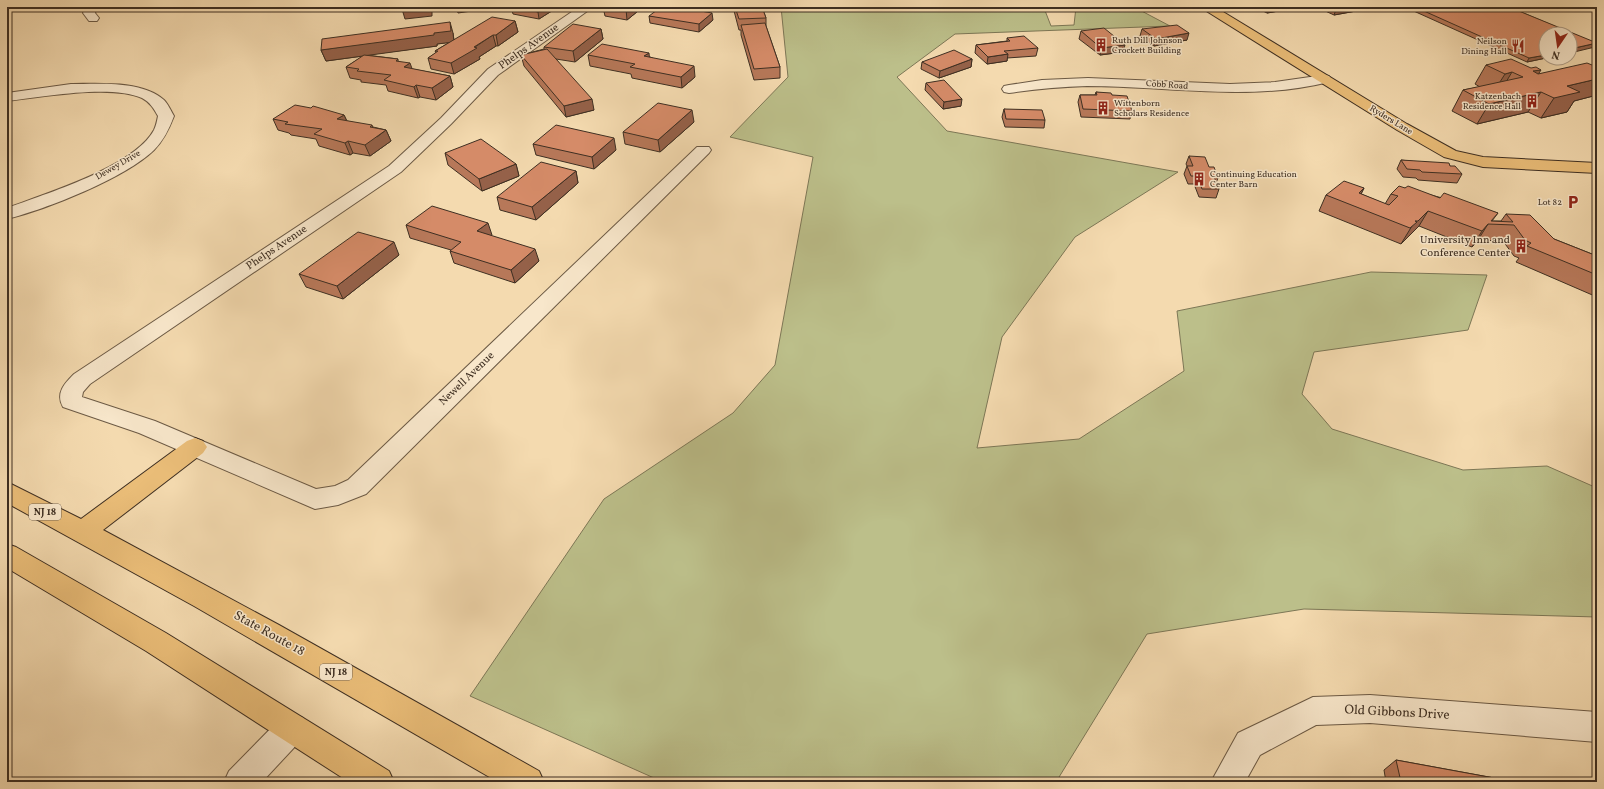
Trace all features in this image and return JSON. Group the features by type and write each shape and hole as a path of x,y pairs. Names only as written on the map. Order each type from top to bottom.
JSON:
{"main road":[{"name":"Ryders Lane","path":"1206,7 1402,127 1450,154 1483,162 1597,168"},
{"path":"83,531 195,447"},
{"name":"State Route 18","path":"7,492 83,531 286,644 528,782"},
{"path":"7,554 156,642 378,782"}],"street":[{"name":"Phelps Avenue","path":"195,447 147,427 77,404 71,400 70,395 82,379 395,169 510,58 587,7"},
{"name":"Cobb Road","path":"1009,89 1042,84 1088,82 1237,88 1275,86 1324,79"},
{"name":"Dewey Drive","path":"7,97 71,88 97,87 120,89 147,95 159,104 166,116 160,133 142,152 120,166 57,196 7,214"},
{"name":"Newell Avenue","path":"195,447 315,499 338,495 357,487 702,150"},
{"name":"Old Gibbons Drive","path":"1227,782 1249,744 1313,711 1370,709 1597,727"},
{"path":"240,782 292,728"}],"green space":[{"path":"781,7 1038,7 1044,8 1051,26 1074,25 1076,7 1134,7 1170,26 955,34 897,77 947,131 1178,172 1075,237 1002,337 977,448 1079,439 1184,371 1177,311 1371,272 1487,275 1468,330 1314,352 1302,394 1332,429 1463,470 1547,466 1597,488 1597,617 1304,609 1147,634 1056,782 663,782 470,696 604,499 733,413 775,365 813,157 730,137 788,77"}],"building":[{"path":"401,7 419,7 402,9"},
{"path":"511,7 546,7 538,12"},
{"path":"611,7 629,7 626,9"},
{"path":"661,7 678,7 712,13 699,24 649,16"},
{"path":"735,7 762,7 766,18 739,19"},
{"name":"Neilson Dining Hall","path":"1415,7 1509,7 1555,26 1538,26 1538,56 1529,58"},
{"path":"492,17 515,21 496,35 493,35 474,47 477,48 451,63 428,58 438,51 435,51"},
{"path":"450,22 451,31 434,33 434,35 321,50 322,39"},
{"path":"765,23 780,67 754,69 741,25"},
{"path":"573,24 601,29 573,51 544,47"},
{"path":"1177,25 1189,33 1156,39 1142,29"},
{"path":"1104,28 1125,45 1101,48 1081,31"},
{"name":"Neilson Dining Hall","path":"1578,35 1597,43 1578,47"},
{"path":"1024,36 1038,48 1004,51 1008,54 988,57 976,45 1010,41 1007,38"},
{"path":"602,44 649,53 644,56 694,66 681,77 630,67 635,64 588,55"},
{"path":"547,49 592,99 564,106 521,55"},
{"path":"954,50 972,59 940,71 922,62"},
{"path":"364,55 398,59 396,61 410,63 404,67 450,76 432,88 416,85 414,87 384,80 391,75 357,71 359,69 346,67"},
{"path":"1511,59 1531,68 1536,67 1541,70 1533,71 1538,74 1587,63 1597,67 1597,79 1567,86 1580,92 1554,98 1541,92 1489,104 1463,90 1523,77 1512,72 1505,74 1486,65"},
{"path":"944,80 962,99 944,102 926,83"},
{"path":"1096,92 1127,96 1132,111 1083,109 1080,95 1097,95"},
{"path":"658,103 692,110 658,140 623,132"},
{"path":"295,105 311,108 313,106 344,115 337,119 372,125 370,127 386,130 365,145 348,141 345,143 314,134 322,129 285,124 288,122 273,119"},
{"path":"1004,109 1042,110 1045,120 1006,119"},
{"path":"556,125 614,138 592,157 533,144"},
{"path":"481,139 516,164 479,179 445,153"},
{"path":"1189,156 1205,157 1209,167 1214,167 1218,178 1214,177 1219,189 1202,189 1197,176 1191,176 1187,166 1193,166"},
{"path":"1401,160 1449,163 1450,166 1455,166 1462,174 1422,172 1420,170 1407,169"},
{"path":"541,162 576,171 532,207 497,197"},
{"path":"1344,181 1364,188 1359,193 1389,205 1398,196 1391,194 1399,186 1405,188 1408,186 1440,198 1444,193 1498,213 1491,221 1513,222 1506,214 1530,215 1554,239 1597,256 1597,275 1527,246 1531,243 1525,240 1514,225 1488,224 1482,231 1428,211 1418,221 1415,221 1417,222 1410,228 1326,195"},
{"path":"432,206 488,223 477,231 535,249 511,270 450,251 461,242 406,225"},
{"path":"358,232 394,242 337,286 299,274"},
{"path":"1396,760 1516,782 1401,782"}],"place":[{"name":"Ruth Dill Johnson Crockett Building","path":"1101,45"},
{"name":"Neilson Dining Hall","path":"1518,46"},
{"name":"Katzenbach Residence Hall","path":"1532,101"},
{"name":"Wittenborn Scholars Residence","path":"1103,108"},
{"name":"Continuing Education Center Barn","path":"1199,179"},
{"name":"Lot 82","path":"1573,202"},
{"name":"University Inn and Conference Center","path":"1521,246"}]}
